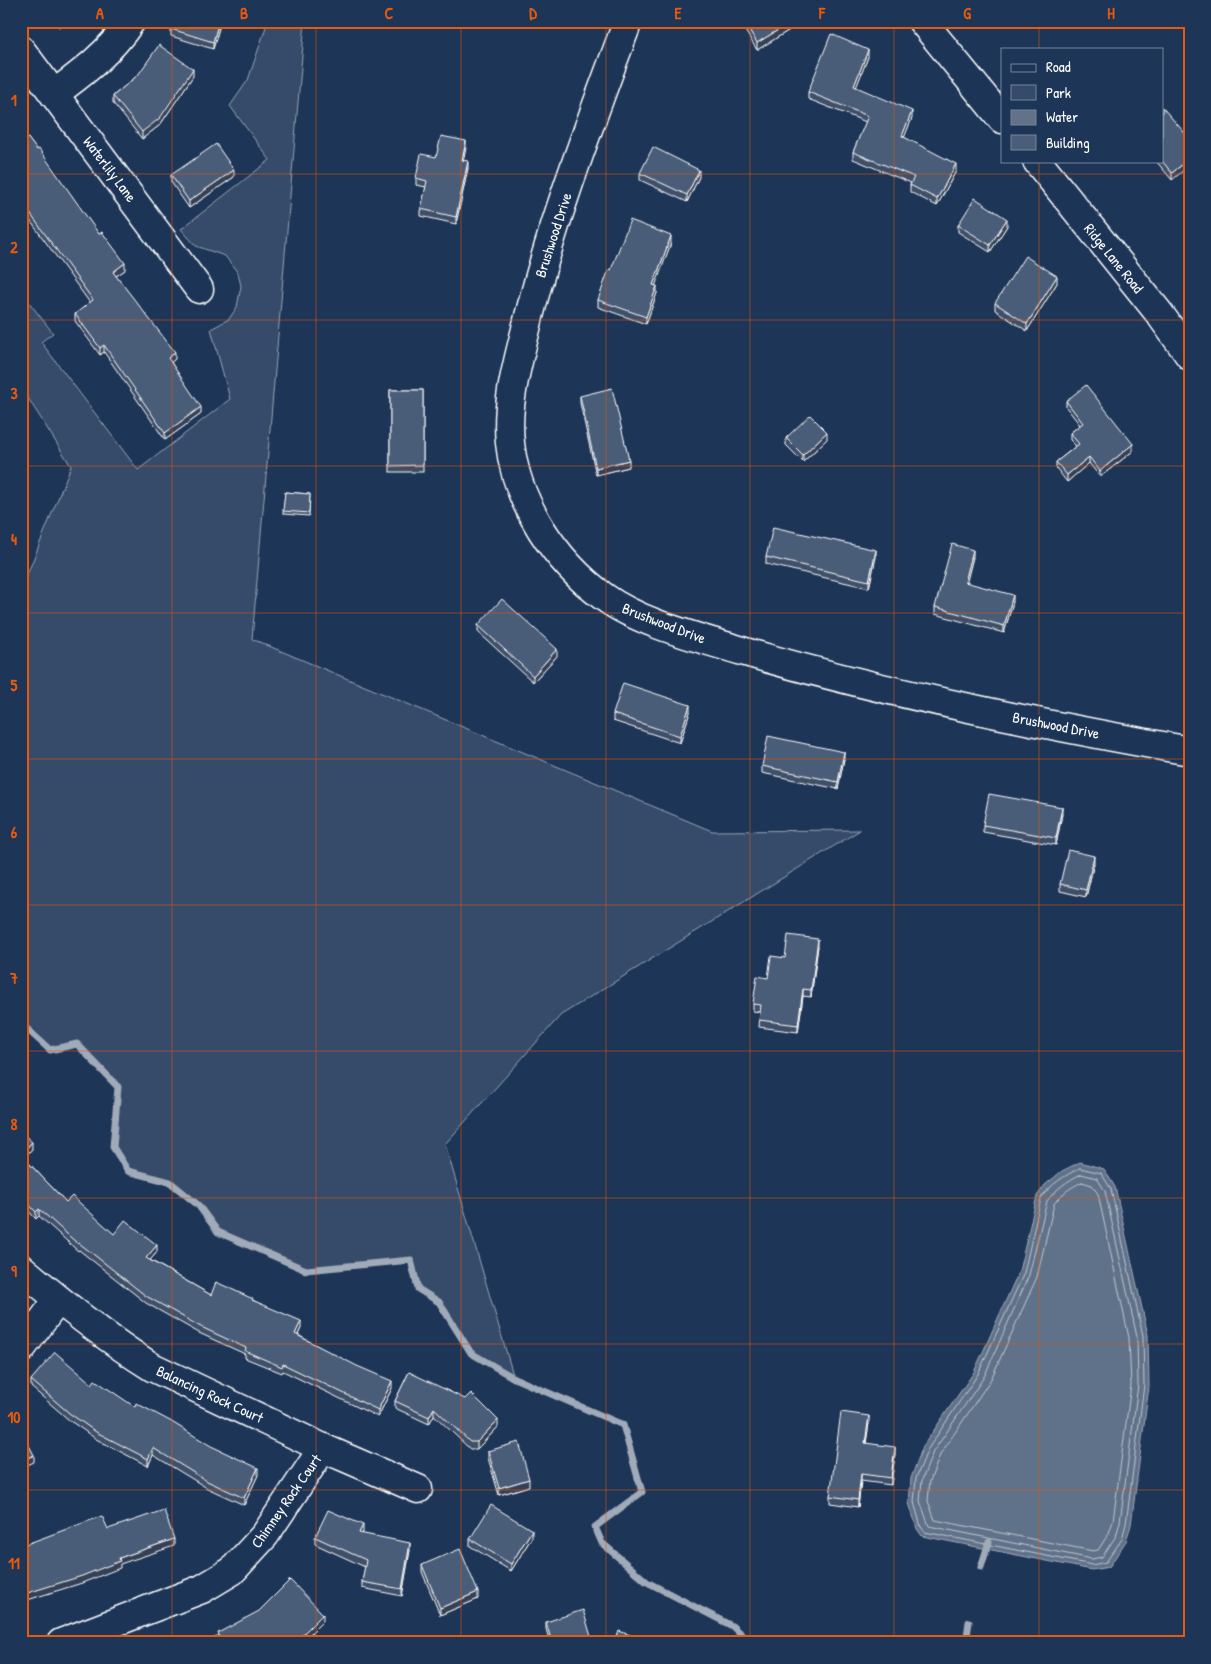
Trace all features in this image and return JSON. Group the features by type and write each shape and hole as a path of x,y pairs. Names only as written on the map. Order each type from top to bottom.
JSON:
{"street":[{"path":"54,94 93,64 112,46 131,21"},
{"name":"Brushwood Drive","path":"628,21 592,118 536,285 512,390 509,427 516,476 526,503 555,548 588,584 607,599 638,616 686,634 871,686 966,707 1190,751"},
{"path":"922,21 1001,118"},
{"name":"Waterlily Lane","path":"21,50 199,289"},
{"name":"Ridge Lane Road","path":"1038,162 1159,313 1190,356"},
{"name":"Balancing Rock Court","path":"21,1268 58,1300 126,1351 152,1367 323,1448 418,1489"},
{"path":"21,1349 58,1300"},
{"name":"Chimney Rock Court","path":"61,1643 202,1590 232,1571 265,1535 323,1448"}],"green space":[{"path":"268,21 305,21 252,639 712,831 860,830 561,1015 445,1144 514,1378 471,1353 439,1302 418,1289 411,1260 306,1270 218,1232 198,1205 170,1182 128,1171 113,1147 118,1087 77,1044 50,1050 21,1025 21,590 71,466 21,387 21,292 53,333 41,342 138,470 230,399 211,329 229,319 237,307 241,286 238,273 225,256 196,246 181,229 270,160 230,106 248,80"}],"water":[{"path":"1080,1162 1104,1169 1115,1187 1148,1335 1149,1386 1131,1525 1126,1541 1109,1567 1092,1570 922,1536 917,1529 909,1503 911,1478 923,1446 974,1372 1019,1271 1037,1196 1045,1185 1062,1171"}],"building":[{"path":"174,21 219,21 213,42 171,29"},
{"path":"744,21 790,21 791,22 757,43"},
{"path":"831,34 868,50 854,86 912,111 902,136 956,164 937,199 910,185 914,177 853,152 868,116 808,92"},
{"path":"159,45 193,69 160,118 142,132 113,96 138,75"},
{"path":"1164,109 1190,139 1190,158 1172,173 1163,162"},
{"path":"21,129 37,150 39,149 99,234 102,232 125,263 113,272 175,352 168,358 201,407 165,433 104,345 100,348 75,314 93,300 26,208 21,211"},
{"path":"441,136 466,141 462,160 468,161 456,217 421,209 427,181 416,178 421,154 436,157"},
{"path":"216,144 234,170 189,201 171,175"},
{"path":"653,147 699,170 687,195 640,173"},
{"path":"975,198 1007,219 990,245 958,225"},
{"path":"630,220 671,236 653,285 657,286 646,317 598,300"},
{"path":"1025,256 1057,276 1027,324 995,303"},
{"path":"1086,385 1133,444 1100,471 1089,457 1067,475 1056,462 1079,444 1070,433 1083,423 1066,401"},
{"path":"612,388 629,460 596,468 580,396"},
{"path":"390,390 423,390 423,465 390,466"},
{"path":"810,415 827,432 803,455 786,438"},
{"path":"285,492 310,494 309,513 283,511"},
{"path":"773,527 876,550 869,581 766,557"},
{"path":"952,544 973,550 965,582 1013,595 1004,626 935,607"},
{"path":"502,599 557,649 533,676 478,625"},
{"path":"623,683 690,705 680,736 613,714"},
{"path":"768,736 844,752 838,782 762,766"},
{"path":"989,794 1062,807 1056,838 983,825"},
{"path":"1068,850 1094,856 1086,890 1060,884"},
{"path":"788,935 818,939 811,990 803,989 798,1025 759,1020 761,1005 753,1004 757,976 768,978 771,956 785,958"},
{"path":"21,1132 32,1142 21,1154"},
{"path":"21,1155 66,1202 72,1196 114,1234 125,1220 157,1245 146,1258 211,1295 216,1282 301,1321 295,1334 357,1366 392,1381 378,1410 283,1364 282,1367 245,1351 246,1348 199,1326 146,1296 78,1244 39,1209 36,1212 21,1196"},
{"path":"55,1352 92,1384 95,1380 135,1407 136,1403 211,1446 258,1468 244,1498 207,1481 153,1448 148,1459 96,1432 69,1413 31,1380"},
{"path":"409,1372 465,1399 471,1393 498,1420 477,1442 470,1442 434,1408 429,1417 395,1401"},
{"path":"841,1412 869,1416 865,1443 895,1447 891,1478 861,1474 858,1500 830,1496"},
{"path":"21,1430 34,1455 21,1461"},
{"path":"519,1442 529,1479 499,1488 488,1451"},
{"path":"491,1505 532,1530 511,1564 470,1539"},
{"path":"164,1510 174,1539 119,1558 120,1561 82,1576 21,1595 21,1546 102,1516 108,1529"},
{"path":"328,1510 363,1525 359,1533 410,1543 402,1589 362,1582 366,1560 315,1537"},
{"path":"460,1549 478,1592 440,1608 422,1565"},
{"path":"290,1580 323,1614 295,1642 202,1643 219,1636 218,1633 259,1611"},
{"path":"583,1610 593,1643 552,1643 546,1622"},
{"path":"619,1631 653,1643 615,1643"}],"waterway":[{"path":"21,1025 50,1050 77,1044 118,1087 113,1147 128,1171 170,1182 198,1205 218,1232 306,1270 411,1260 418,1289 439,1302 471,1353 514,1378 623,1425 642,1492 595,1527 602,1543 647,1582 732,1626 750,1643"},
{"path":"981,1567 989,1542"},
{"path":"966,1643 969,1622"}]}
